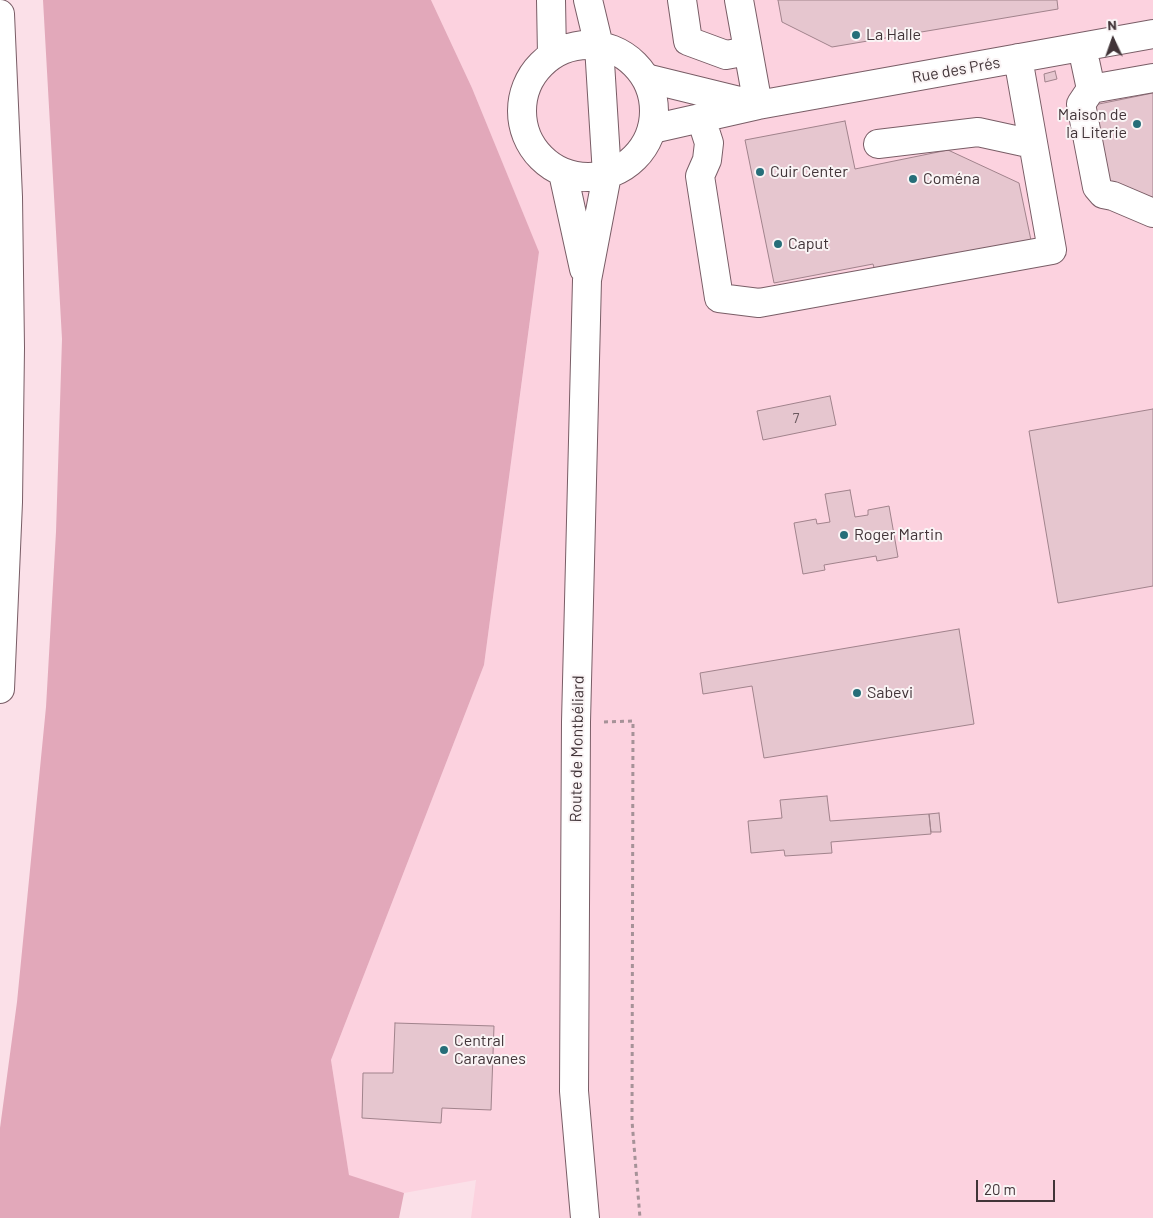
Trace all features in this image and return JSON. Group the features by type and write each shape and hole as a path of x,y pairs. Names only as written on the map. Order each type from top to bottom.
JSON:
{"main road":[{"path":"551,0 552,55"},
{"path":"588,0 599,46"},
{"path":"682,0 688,41 726,55 748,52"},
{"path":"646,78 758,105 739,0"},
{"path":"0,14 8,197 10,348 8,502 0,689"},
{"name":"Rue des Prés","path":"652,130 758,105 1153,34"},
{"path":"583,45 599,46 617,52 633,63 646,78 652,94 654,112 652,130 642,149 627,165 608,175 585,178 563,173 545,162 531,146 523,128 522,107 526,86 537,68 552,55 567,48 583,45"},
{"name":"Route de Montbéliard","path":"585,1218 574,1091 576,722 587,280 608,175 599,46"},
{"path":"1082,47 1091,88 1081,104 1097,187 1103,194 1113,196 1153,213"},
{"path":"701,118 709,143 708,160 700,176 719,298 759,303 1052,250 1018,58"},
{"path":"1091,88 1153,78"},
{"path":"878,144 978,132 1033,144"},
{"name":"Route de Montbéliard","path":"563,173 587,280"}],"path":[{"path":"576,722 633,721 632,1121 640,1218"}],"shaded area":[{"path":"43,0 431,0 472,88 539,252 484,665 331,1060 349,1175 404,1193 399,1218 0,1218 0,1128 17,1002 46,707 56,532 62,339"},
{"path":"431,0 1153,0 1153,1218 471,1218 476,1180 404,1193 349,1176 331,1060 484,665 539,253 472,88"}],"building":[{"name":"La Halle","path":"778,0 1057,0 1058,9 832,47 782,22"},
{"path":"1055,71 1057,79 1045,82 1044,74"},
{"path":"1153,93 1153,202 1109,181 1094,105"},
{"path":"845,121 855,169 948,150 1019,183 1032,245 876,275 873,264 774,283 745,140"},
{"path":"830,396 836,425 763,440 757,411"},
{"path":"1153,409 1153,586 1058,603 1029,431"},
{"path":"850,490 855,517 868,515 868,510 889,506 898,557 877,561 876,556 824,565 825,570 803,574 794,523 816,519 817,524 830,522 825,494"},
{"path":"959,629 974,724 764,758 752,686 703,694 700,673"},
{"path":"827,796 830,821 929,814 931,834 831,842 832,853 785,856 784,850 751,853 748,821 782,818 780,800"},
{"path":"939,813 941,832 931,832 929,814"},
{"name":"Central Caravanes","path":"395,1023 494,1026 491,1110 442,1108 441,1123 362,1118 363,1073 393,1073"}],"place":[{"name":"La Halle","path":"856,35"},
{"name":"Maison de la Literie","path":"1137,124"},
{"name":"Cuir Center","path":"760,172"},
{"name":"Coména","path":"913,179"},
{"name":"Caput","path":"778,244"},
{"name":"Roger Martin","path":"844,535"},
{"name":"Sabevi","path":"857,693"},
{"name":"Central Caravanes","path":"444,1050"}]}
